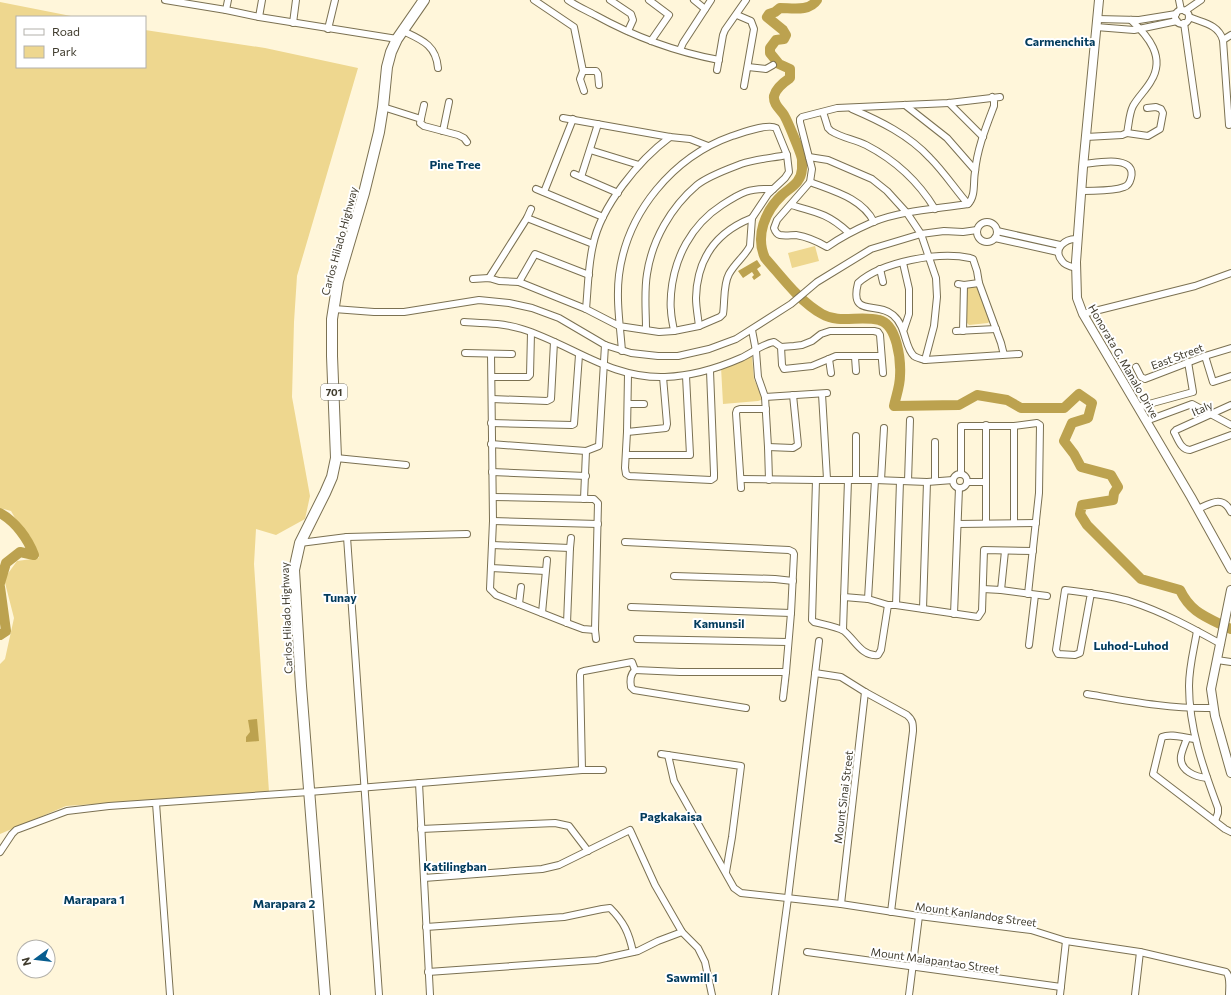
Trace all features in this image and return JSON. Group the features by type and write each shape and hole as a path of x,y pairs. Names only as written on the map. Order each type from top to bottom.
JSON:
{"main road":[{"name":"Carlos Hilado Highway","path":"326,995 309,792 294,570 300,543 332,477 336,458 332,319 338,281 364,193 379,132 387,67 391,52 400,35 424,0"}],"street":[{"path":"165,0 193,2 259,18 328,29 400,35 431,47 435,54 438,68"},
{"path":"226,10 228,0"},
{"path":"259,18 262,0"},
{"path":"293,23 296,0"},
{"path":"328,29 336,0"},
{"path":"534,0 574,27 582,71 580,79 584,91"},
{"path":"568,0 628,32 696,56 719,60"},
{"path":"610,0 631,14 633,20 628,32"},
{"path":"649,0 669,14 651,41"},
{"path":"694,0 705,9"},
{"path":"680,50 711,0"},
{"path":"717,70 725,30 737,15 746,0"},
{"name":"Honorata G. Manalo Drive","path":"1099,0 1081,191 1076,284 1077,298 1083,314 1198,509 1231,569"},
{"path":"1179,0 1183,10 1188,13 1189,17 1215,27 1221,32 1224,40 1229,125"},
{"path":"1096,23 1139,20 1176,14 1178,11 1183,10 1201,0"},
{"path":"1176,14 1175,18 1177,22"},
{"path":"737,15 751,21 754,29 744,86"},
{"path":"1184,23 1189,17"},
{"path":"1127,133 1133,106 1151,81 1155,72 1157,59 1155,50 1140,29 1131,20"},
{"path":"1096,23 1134,30 1177,22 1184,23"},
{"path":"1184,23 1197,115"},
{"path":"1224,40 1231,35"},
{"path":"748,67 766,69 773,65"},
{"path":"582,71 596,71 598,74 599,85"},
{"path":"992,97 994,106 982,137 975,170 973,193 968,204 907,213 874,222 850,233 827,247 817,240 797,235 777,234 774,228 780,216 810,182 812,169 800,119 837,108 949,103 992,97 1000,97"},
{"path":"443,131 449,102"},
{"path":"949,103 982,137"},
{"path":"424,105 420,123 424,126 458,135 464,138 467,142"},
{"path":"905,105 947,138 975,170"},
{"path":"383,107 421,119"},
{"path":"1086,138 1122,135 1127,133 1148,136 1160,129 1163,113 1161,109 1156,107 1147,108"},
{"path":"850,108 899,132 916,145 942,172 968,204"},
{"path":"823,112 828,128 831,131 864,144 887,157 911,177 925,192 935,209"},
{"path":"563,118 670,137 690,139 708,146"},
{"path":"544,192 573,119"},
{"path":"581,177 598,124"},
{"path":"473,279 489,278 499,281 519,282 586,309 619,326 659,332 674,331 699,326 720,317 723,314 725,290 729,275 750,246 752,218 768,194 785,178 789,172 787,155 778,131 773,127 763,127 745,132 708,146 694,155 663,181 645,205 629,235 621,262 618,289 619,326 622,351"},
{"path":"586,309 588,275 593,244 603,217 618,193 639,165 658,146 670,137"},
{"path":"590,150 639,165"},
{"path":"646,329 645,292 647,274 652,252 671,213 698,184 717,174 742,164 787,155"},
{"path":"810,157 828,160 848,167 872,179 887,191 907,213 921,234 936,278 937,297 934,326 925,360"},
{"path":"1081,191 1112,190 1126,187 1129,184 1132,173 1127,164 1119,162 1083,164"},
{"path":"574,174 618,193"},
{"path":"810,182 848,197 870,213 874,222"},
{"path":"674,331 670,308 672,283 678,259 688,238 711,212 735,196 748,190 758,188 773,189"},
{"path":"536,189 603,217"},
{"path":"790,205 814,211 830,218 838,222 850,233"},
{"path":"489,278 527,218 531,209"},
{"path":"527,218 593,244"},
{"path":"699,326 696,298 704,260 721,235 732,226 752,218"},
{"path":"987,222 994,225 997,231 995,238 990,242 984,242 979,239 977,230 981,224 987,222"},
{"path":"334,309 374,312 404,312 479,300 509,303 532,308 559,318 605,345 622,351 658,356 678,356 721,345 752,330 796,300 817,282 871,249 921,234 944,231 963,232 977,230"},
{"path":"997,231 1060,245"},
{"path":"995,238 1058,252"},
{"path":"1077,268 1068,266 1062,262 1058,252 1060,245 1068,240 1078,239"},
{"path":"519,282 535,254 588,275"},
{"path":"1004,355 973,259 917,258 880,269 858,283 857,301 861,306 881,309 893,315 904,329 913,356 925,360 1004,355 1019,354"},
{"path":"903,263 909,289 909,314 904,329"},
{"path":"880,269 883,282"},
{"path":"1083,314 1195,286 1231,273"},
{"path":"980,283 961,284 960,331 996,329"},
{"path":"464,322 501,324 522,329 603,365 628,374 663,378 686,376 710,371 756,351 763,345 774,342 781,347 802,345 821,334 830,331 874,331 878,332 880,335 882,373"},
{"path":"752,330 756,351 758,377 765,397 769,480"},
{"path":"492,377 528,377 530,375 532,333"},
{"path":"492,399 551,399 554,342"},
{"path":"491,444 586,451 600,446 605,345"},
{"path":"781,347 782,365 784,369 812,366 836,356 881,356"},
{"name":"East Street","path":"1136,367 1141,377 1145,379 1188,362 1231,348"},
{"path":"465,353 512,354"},
{"path":"491,354 491,444 493,497 491,592 567,623 589,630 595,630"},
{"path":"491,423 572,426 574,424 579,354"},
{"path":"1205,356 1213,382 1231,376"},
{"path":"855,357 856,371"},
{"path":"829,359 831,372"},
{"path":"1138,407 1194,392 1188,362"},
{"path":"628,374 626,474 629,476 711,480 714,478 710,371"},
{"path":"627,455 690,455 686,376"},
{"path":"627,432 666,428 667,424 663,378"},
{"path":"765,397 824,393 827,479"},
{"path":"768,446 793,448 798,445 793,394"},
{"path":"628,404 644,404"},
{"path":"1146,421 1192,404 1231,426"},
{"name":"Italy","path":"1231,405 1174,432 1182,447 1186,450 1190,450 1231,435"},
{"path":"741,488 736,413 737,410 740,409 766,409"},
{"path":"908,481 910,420"},
{"path":"961,474 961,426 1014,426 1037,423 1040,425 1039,493 1028,594"},
{"path":"986,425 986,523"},
{"path":"1014,426 1014,523"},
{"path":"868,599 884,428"},
{"path":"856,436 856,480"},
{"path":"935,442 935,481"},
{"path":"584,499 586,451"},
{"path":"336,458 406,465"},
{"path":"492,472 586,476"},
{"path":"741,479 827,479 927,482 953,480 954,477 961,474 966,476 968,482"},
{"path":"816,480 811,618 814,622 843,630 865,653 872,656 878,655 881,650 888,605"},
{"path":"843,630 848,480"},
{"path":"953,480 954,485 959,488 964,487 968,482"},
{"path":"896,605 900,481"},
{"path":"922,609 927,482"},
{"path":"968,482 986,482"},
{"path":"954,614 959,488"},
{"path":"493,497 584,499 594,500 598,503 596,639"},
{"path":"1198,509 1216,501 1230,508"},
{"path":"493,521 598,524"},
{"path":"958,524 1036,523"},
{"path":"300,543 347,537 467,534"},
{"path":"347,537 379,995"},
{"path":"567,623 571,538"},
{"path":"625,542 791,550 794,554 793,580 783,698"},
{"path":"492,545 570,548"},
{"path":"844,596 868,599 888,605 978,617 982,611 984,550 1033,551"},
{"path":"1001,590 1005,551"},
{"path":"542,613 547,560"},
{"path":"491,568 545,571"},
{"path":"674,576 774,578 793,580"},
{"path":"519,604 521,587"},
{"path":"983,589 1047,596"},
{"path":"1091,593 1080,653 1075,655 1058,654 1056,650 1065,590 1091,593 1132,602 1162,614 1221,644"},
{"path":"1231,590 1211,689 1213,708 1223,749 1231,773"},
{"path":"1029,646 1035,595"},
{"path":"631,607 791,613"},
{"path":"1197,631 1189,684 1190,708 1195,739 1218,808 1215,821"},
{"path":"637,639 788,642"},
{"path":"775,995 788,898 818,641"},
{"path":"1217,660 1231,662"},
{"path":"582,770 581,672 632,662 635,670"},
{"path":"635,670 680,672 786,672"},
{"path":"635,670 630,682 631,687 634,690 746,708"},
{"path":"815,673 841,677 911,718 913,731 891,912"},
{"name":"Mount Sinai Street","path":"841,904 865,692"},
{"path":"1087,694 1164,706 1213,708"},
{"path":"1195,739 1171,736 1162,737 1153,774 1231,832"},
{"path":"1187,738 1181,756 1182,764 1189,773 1198,777 1207,778"},
{"path":"661,754 741,766 726,872"},
{"path":"668,755 674,781 726,872"},
{"path":"0,852 16,830 67,811 109,806 419,784 582,770 603,770"},
{"path":"419,784 430,995"},
{"path":"156,803 170,995"},
{"path":"421,829 555,823 569,826 588,851"},
{"path":"424,878 542,869 559,864 630,830 656,885 682,932 698,948 705,962 712,995"},
{"name":"Mount Kanlandog Street","path":"726,872 734,888 740,893 841,904 919,916 1031,930 1066,941 1140,952 1224,971 1229,974 1229,995"},
{"path":"426,927 564,917 610,908 625,926 633,952"},
{"path":"909,995 919,916"},
{"path":"428,972 597,960 633,952 682,932"},
{"path":"1060,995 1066,941"},
{"name":"Mount Malapantao Street","path":"807,952 1061,988"},
{"path":"1135,995 1140,952"}],"green space":[{"path":"0,2 71,16 16,16 16,68 146,68 146,30 265,48 358,68 297,276 292,397 310,496 305,519 276,535 256,529 254,564 269,792 66,806 0,834 0,664 5,659 14,618 4,579 17,561 39,558 30,536 18,523 11,511 0,508"},
{"path":"815,246 819,261 792,268 788,253"},
{"path":"977,285 990,320 988,323 969,325 966,322 967,286"},
{"path":"748,357 752,357 754,379 762,397 761,400 723,404 721,367"}],"shaded area":[{"path":"757,260 761,266 757,269 761,275 754,280 752,277 754,275 752,272 743,278 738,271"},
{"path":"257,719 259,741 246,742 246,737 250,732 248,720"}],"waterway":[{"path":"817,0 814,4 805,8 780,8 769,14 767,17 783,30 786,35 784,39 776,40 770,48 770,53 779,64 790,69 790,78 778,88 774,99 786,118 797,145 802,160 802,169 798,181 776,201 763,224 761,241 765,258 798,296 822,314 829,317 842,319 864,318 879,320 890,328 897,344 900,361 899,384 894,406 959,405 977,395 1007,400 1021,408 1064,408 1079,394 1092,403 1088,418 1072,423 1064,441 1074,454 1081,467 1111,475 1118,487 1114,493 1113,500 1082,505 1080,514 1087,525 1141,579 1180,590 1187,602 1196,611 1220,624"},
{"path":"0,513 21,531 34,555 20,552 6,563 0,583"},
{"path":"0,587 6,631 0,635"}],"district":[{"name":"Carmenchita","path":"1060,41"},
{"name":"Pine Tree","path":"455,164"},
{"name":"Tunay","path":"340,597"},
{"name":"Kamunsil","path":"719,623"},
{"name":"Luhod-Luhod","path":"1131,645"},
{"name":"Pagkakaisa","path":"671,816"},
{"name":"Katilingban","path":"455,866"},
{"name":"Marapara 1","path":"94,899"},
{"name":"Marapara 2","path":"284,903"},
{"name":"Sawmill 1","path":"692,977"}]}
